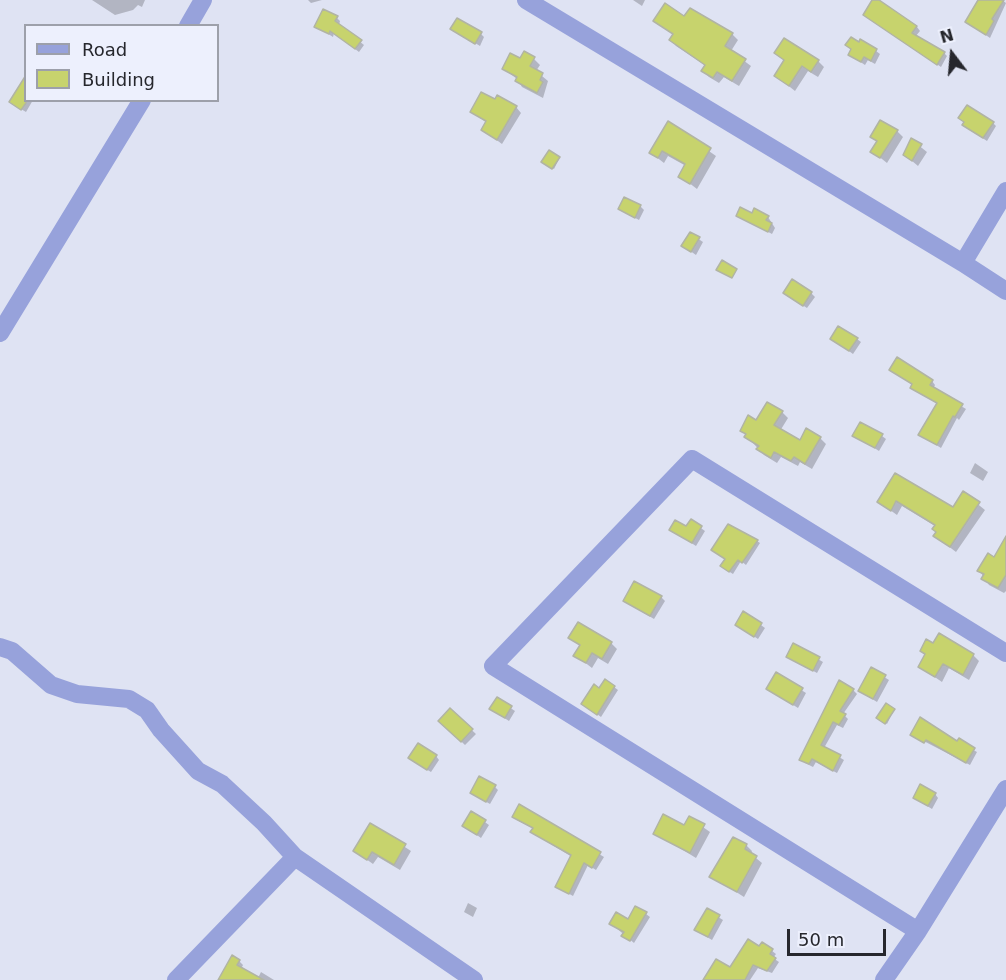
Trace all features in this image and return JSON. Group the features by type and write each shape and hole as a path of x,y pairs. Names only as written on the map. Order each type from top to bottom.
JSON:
{"street":[{"path":"189,24 203,0"},
{"path":"526,0 1006,291"},
{"path":"0,333 141,102"},
{"path":"963,263 1006,191"},
{"path":"918,931 493,666 692,459 1006,653"},
{"path":"0,647 12,651 51,685 77,694 129,699 147,711 198,771 222,784 264,823 295,857 474,980"},
{"path":"884,980 918,931 1006,789"},
{"path":"176,980 295,857"}],"building":[{"path":"872,0 879,0 917,26 912,33 945,52 937,65 863,15"},
{"path":"978,0 1004,0 992,19 994,21 986,35 965,22"},
{"path":"665,3 684,16 690,8 733,33 725,46 746,59 732,81 717,72 713,78 701,71 705,65 669,40 673,34 653,21"},
{"path":"323,9 338,16 335,21 362,40 355,49 330,31 329,34 314,27"},
{"path":"457,18 482,32 475,44 450,29"},
{"path":"851,37 859,42 860,39 877,49 871,61 864,57 861,62 848,55 851,49 845,45"},
{"path":"784,38 819,60 811,72 802,66 789,86 774,76 784,60 774,53"},
{"path":"524,51 535,57 530,66 543,73 540,80 543,82 537,93 515,81 517,77 502,69 510,53 520,58"},
{"path":"24,78 24,102 26,103 21,110 9,102"},
{"path":"481,92 495,99 497,95 517,106 497,140 481,130 486,121 470,112"},
{"path":"967,105 994,122 983,138 962,125 964,122 958,118"},
{"path":"880,120 898,130 880,158 870,152 877,141 870,137"},
{"path":"668,121 711,148 690,184 678,177 685,164 662,151 658,158 649,153"},
{"path":"911,138 922,144 912,161 903,155"},
{"path":"549,150 560,157 552,169 541,162"},
{"path":"624,197 641,205 635,218 618,209"},
{"path":"740,207 752,213 754,208 769,216 766,220 772,223 768,232 736,216"},
{"path":"690,232 700,237 691,252 681,246"},
{"path":"722,260 737,269 732,278 716,270"},
{"path":"792,279 812,292 803,306 783,293"},
{"path":"838,326 858,338 849,351 830,339"},
{"path":"897,357 933,380 930,385 963,404 955,417 953,416 937,445 918,435 937,403 910,388 912,384 889,370"},
{"path":"767,402 783,411 774,425 800,440 806,428 821,437 805,464 794,457 791,461 774,452 771,458 756,449 759,446 744,437 746,434 740,431 748,415 756,420"},
{"path":"860,422 883,434 875,448 852,436"},
{"path":"895,473 953,507 963,491 980,502 950,547 933,536 936,532 932,529 935,525 896,501 891,511 877,502"},
{"path":"691,519 702,526 692,543 669,530 675,520 686,526"},
{"path":"728,524 758,540 742,563 738,560 729,572 720,566 725,559 711,550"},
{"path":"1006,536 1006,575 998,588 981,579 984,574 977,571 988,553 994,557"},
{"path":"634,581 662,596 650,616 623,601"},
{"path":"743,611 762,623 754,637 735,625"},
{"path":"578,622 612,642 602,659 592,653 586,663 573,656 580,645 568,638"},
{"path":"939,633 974,654 963,675 943,664 935,677 918,667 925,654 920,651 926,639 933,643"},
{"path":"793,643 820,657 813,671 786,657"},
{"path":"871,667 886,675 873,699 858,691"},
{"path":"776,672 803,688 793,705 766,689"},
{"path":"605,679 615,686 597,715 581,704 594,684 599,688"},
{"path":"839,680 854,689 840,711 846,714 839,725 833,722 821,745 841,755 833,771 812,759 809,764 799,760"},
{"path":"497,697 512,706 505,718 489,709"},
{"path":"886,703 895,709 885,724 876,718"},
{"path":"450,708 473,729 461,742 438,721"},
{"path":"920,717 957,741 959,738 975,748 966,763 926,740 924,743 910,735"},
{"path":"418,743 437,755 427,770 408,758"},
{"path":"479,776 496,785 486,802 470,793"},
{"path":"920,784 936,793 928,806 913,798"},
{"path":"519,804 601,852 592,868 584,863 569,894 555,887 571,855 530,832 533,828 512,817"},
{"path":"471,811 486,820 477,835 462,826"},
{"path":"663,814 684,825 689,816 705,824 690,853 653,834"},
{"path":"370,823 406,844 394,865 372,852 367,860 353,851"},
{"path":"733,837 747,844 745,849 757,856 737,892 709,877"},
{"path":"635,906 647,912 630,941 621,936 624,932 609,924 616,912 628,919"},
{"path":"707,908 720,915 708,937 694,930"},
{"path":"748,939 759,946 762,942 773,949 770,954 776,958 767,971 753,965 745,980 703,980 716,959 730,967"},
{"path":"232,955 240,960 237,965 264,980 218,980"}]}
